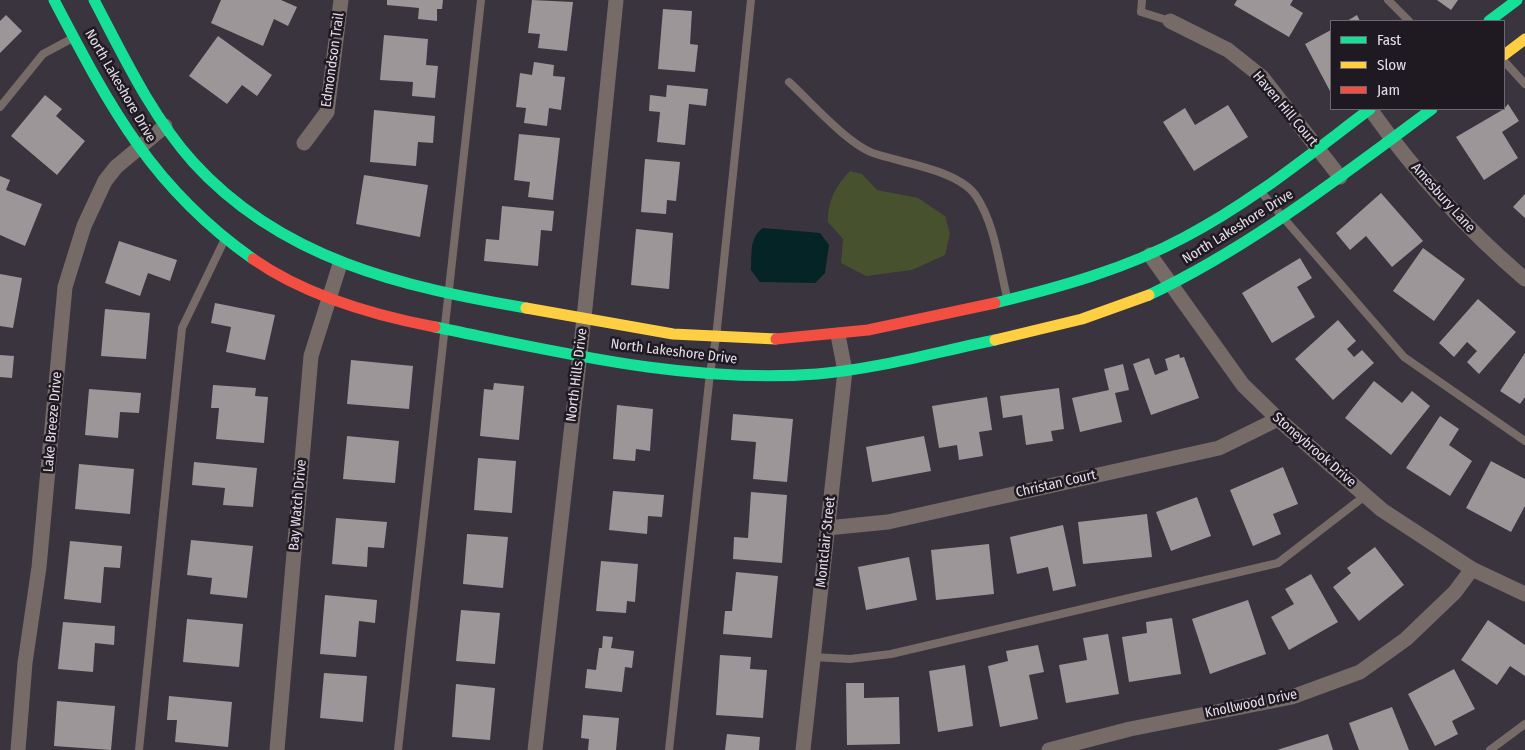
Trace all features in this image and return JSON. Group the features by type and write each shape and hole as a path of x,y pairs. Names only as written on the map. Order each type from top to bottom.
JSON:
{"main road":[{"name":"North Lakeshore Drive","path":"54,0 137,148 176,195 225,239 284,278 328,298 390,318 444,330 652,367 710,373 793,375 845,371 1113,309 1171,285 1227,255 1284,218 1431,110"},
{"name":"North Lakeshore Drive","path":"94,0 134,77 165,126 213,183 250,214 286,238 340,264 388,280 450,294 673,334 716,338 780,339 838,335 1009,305 1073,284 1150,254 1198,230 1260,191 1369,110"},
{"path":"1490,20 1517,0"},
{"path":"1505,54 1525,40"}],"street":[{"name":"Edmondson Trail","path":"304,143 327,112 341,0"},
{"name":"North Hills Drive","path":"535,750 584,318 616,0"},
{"name":"Haven Hill Court","path":"1170,21 1228,50 1262,77 1340,177"},
{"name":"Amesbury Lane","path":"1371,110 1391,138 1450,208 1488,248 1525,280"},
{"name":"Lake Breeze Drive","path":"18,750 26,662 39,566 65,287 84,226 105,181 116,167 165,126"},
{"name":"Stoneybrook Drive","path":"1150,254 1243,385 1278,419 1382,510 1472,569 1525,594"},
{"name":"Bay Watch Drive","path":"277,750 311,356 340,264"},
{"name":"Montclair Street","path":"803,750 845,371 838,335"},
{"name":"Christan Court","path":"827,528 888,522 1219,448 1278,419"},
{"name":"Knollwood Drive","path":"1049,750 1130,729 1292,697 1360,672 1406,639 1455,592 1472,569"}],"lane":[{"path":"398,750 444,330 450,294 481,0"},
{"path":"669,750 710,373 716,338 751,0"},
{"path":"1142,0 1141,12 1170,21"},
{"path":"1388,0 1408,20"},
{"path":"0,108 43,54 74,38"},
{"path":"1505,62 1525,84"},
{"path":"789,82 853,141 873,154 955,179 976,194 988,219 1009,305"},
{"path":"1260,191 1404,357 1525,441"},
{"path":"139,750 182,328 225,239"},
{"path":"813,657 850,659 891,654 1278,563 1366,495"},
{"path":"1490,750 1525,724"}],"green space":[{"path":"850,171 862,174 877,190 918,198 945,216 950,234 945,255 912,270 866,276 841,263 843,239 828,222 828,215 833,194"}],"shaded area":[{"path":"763,228 820,233 829,245 825,273 815,283 760,282 751,270 752,252 753,241"}],"building":[{"path":"221,0 281,0 297,7 288,26 274,19 263,46 211,23"},
{"path":"387,0 443,0 442,9 437,9 437,21 418,19 419,8 387,5"},
{"path":"532,0 573,2 567,51 538,48 540,34 528,33"},
{"path":"1237,0 1293,0 1290,5 1303,13 1289,37 1234,5"},
{"path":"1437,0 1458,0 1451,10"},
{"path":"663,9 692,11 690,44 698,45 695,72 658,69"},
{"path":"6,15 22,31 0,53 0,21"},
{"path":"1357,15 1360,20 1349,20"},
{"path":"1330,31 1330,91 1305,44"},
{"path":"384,35 428,39 426,65 438,66 435,98 412,96 413,82 380,80"},
{"path":"218,36 272,75 257,96 242,85 227,104 189,76"},
{"path":"534,62 554,65 553,76 565,77 561,110 549,108 547,126 524,123 526,108 516,107 520,73 532,75"},
{"path":"667,85 708,89 706,106 689,104 685,145 657,142 660,112 649,111 650,95 666,97"},
{"path":"45,95 62,109 56,116 85,141 57,175 11,136"},
{"path":"1508,104 1519,121 1502,132 1518,158 1484,180 1456,137 1505,110"},
{"path":"1228,105 1248,137 1194,171 1163,122 1185,108 1195,125"},
{"path":"374,110 435,116 433,143 418,142 416,166 370,162"},
{"path":"519,134 560,138 553,200 528,197 530,182 514,180"},
{"path":"645,159 680,162 676,201 667,200 666,214 641,212"},
{"path":"364,175 428,185 420,237 356,224"},
{"path":"0,176 10,180 6,190 42,204 25,246 0,235"},
{"path":"1381,193 1423,241 1392,267 1366,236 1350,250 1336,233"},
{"path":"1525,194 1525,218 1513,207"},
{"path":"502,206 554,211 552,231 541,230 538,266 484,261 486,239 499,240"},
{"path":"636,229 673,233 669,289 631,285"},
{"path":"119,241 177,260 170,281 148,273 140,296 105,283"},
{"path":"1423,248 1465,279 1434,321 1393,291"},
{"path":"1300,258 1312,278 1297,287 1315,317 1272,343 1242,293"},
{"path":"0,274 22,278 13,328 0,326"},
{"path":"1478,299 1516,332 1479,374 1467,362 1477,351 1467,342 1454,357 1439,343"},
{"path":"215,303 275,315 265,360 226,352 231,327 211,323"},
{"path":"105,309 150,313 146,359 101,356"},
{"path":"1338,320 1356,341 1347,349 1354,357 1362,350 1374,363 1333,400 1295,359"},
{"path":"1525,353 1525,397 1520,404 1500,391"},
{"path":"1179,354 1180,358 1184,357 1199,398 1151,415 1133,364 1149,358 1155,375 1168,370 1165,359"},
{"path":"0,355 14,356 12,378 0,377"},
{"path":"351,360 413,366 409,409 347,404"},
{"path":"1123,364 1129,390 1115,393 1122,422 1080,432 1072,398 1109,390 1104,369"},
{"path":"1374,381 1402,403 1412,391 1430,406 1391,455 1345,418"},
{"path":"494,383 524,386 519,440 480,436 484,389 493,390"},
{"path":"213,385 256,388 255,396 268,397 264,443 216,439 219,408 211,408"},
{"path":"1059,388 1064,429 1051,431 1053,441 1026,445 1022,415 1003,418 1000,396"},
{"path":"89,389 141,393 139,413 120,412 118,438 85,435"},
{"path":"987,397 992,430 979,432 983,456 959,460 957,445 939,448 932,406"},
{"path":"617,405 653,409 650,451 636,449 635,461 613,459"},
{"path":"733,414 793,419 787,482 753,479 756,442 731,440"},
{"path":"1440,416 1459,429 1449,445 1472,461 1450,496 1406,468"},
{"path":"347,436 399,441 395,483 343,479"},
{"path":"924,436 931,471 872,482 866,447"},
{"path":"478,458 516,461 512,513 474,510"},
{"path":"1491,461 1525,479 1525,506 1511,532 1466,508"},
{"path":"194,462 257,468 253,507 223,505 225,488 192,485"},
{"path":"79,464 134,469 130,514 75,509"},
{"path":"1283,467 1298,504 1273,514 1281,534 1253,546 1230,490"},
{"path":"613,491 664,495 662,517 648,516 647,534 609,530"},
{"path":"751,492 787,495 782,563 733,559 734,537 748,538"},
{"path":"1197,497 1211,536 1171,551 1156,512"},
{"path":"1147,514 1152,557 1083,564 1078,522"},
{"path":"336,518 387,522 384,548 368,547 367,567 332,564"},
{"path":"1063,525 1076,586 1053,591 1048,567 1017,574 1010,537"},
{"path":"467,534 508,537 503,588 463,584"},
{"path":"191,540 253,546 247,598 210,594 212,578 187,575"},
{"path":"70,541 122,546 120,568 104,567 101,603 64,599"},
{"path":"989,544 994,594 936,600 931,550"},
{"path":"1375,547 1404,585 1359,621 1333,587 1351,573 1347,568"},
{"path":"909,557 917,600 866,610 858,567"},
{"path":"601,561 638,564 635,602 627,601 626,613 596,611"},
{"path":"736,572 778,576 772,638 723,634 725,611 732,611"},
{"path":"1311,574 1338,622 1289,650 1271,617 1294,604 1285,589"},
{"path":"325,595 377,600 375,623 359,621 356,657 320,654"},
{"path":"1248,600 1266,654 1210,674 1192,619"},
{"path":"461,610 500,613 495,664 456,661"},
{"path":"1172,618 1181,674 1129,682 1122,637 1147,633 1146,622"},
{"path":"187,619 243,624 239,667 183,662"},
{"path":"1488,620 1525,645 1525,676 1510,666 1497,685 1461,660"},
{"path":"63,622 115,626 114,645 95,643 93,672 58,669"},
{"path":"1108,634 1119,694 1066,703 1059,665 1087,660 1083,638"},
{"path":"603,636 613,637 611,648 634,651 632,668 625,667 622,692 585,688 587,669 596,670"},
{"path":"1038,645 1044,672 1029,675 1038,719 1000,727 988,666 1008,661 1006,651"},
{"path":"720,655 751,657 750,669 767,670 763,718 716,715"},
{"path":"965,665 973,726 938,732 929,671"},
{"path":"1454,669 1475,709 1452,721 1458,734 1435,746 1408,694"},
{"path":"324,673 367,676 363,722 320,718"},
{"path":"846,683 864,683 864,698 899,697 900,744 847,745"},
{"path":"456,684 495,688 490,740 452,737"},
{"path":"169,696 232,702 228,747 175,742 177,720 167,720"},
{"path":"57,701 115,706 111,750 54,746"},
{"path":"1392,707 1409,750 1359,750 1349,723"},
{"path":"583,715 619,718 616,750 588,750 589,739 581,738"},
{"path":"727,734 760,737 759,750 725,750"},
{"path":"1328,734 1333,750 1277,750"}],"traffic: fast":[{"path":"54,0 115,110 160,174 187,204 218,232 253,259"},
{"path":"94,0 151,105 178,144 193,162 227,195 265,223 304,245 346,264 434,290 526,308"},
{"path":"1490,20 1517,0"},
{"path":"995,303 1068,284 1116,268 1140,259 1185,237 1234,209 1369,110"},
{"path":"1149,295 1187,276 1260,232 1330,184 1431,110"},
{"path":"435,327 624,364 721,374 769,376 839,372 906,360 995,340"}],"traffic: slow":[{"path":"1505,54 1525,39"},
{"path":"995,340 1082,319 1149,295"},
{"path":"526,308 673,334 776,339"}],"traffic: jam":[{"path":"253,259 273,272 317,294 387,317 435,327"},
{"path":"776,339 868,330 995,303"}]}
